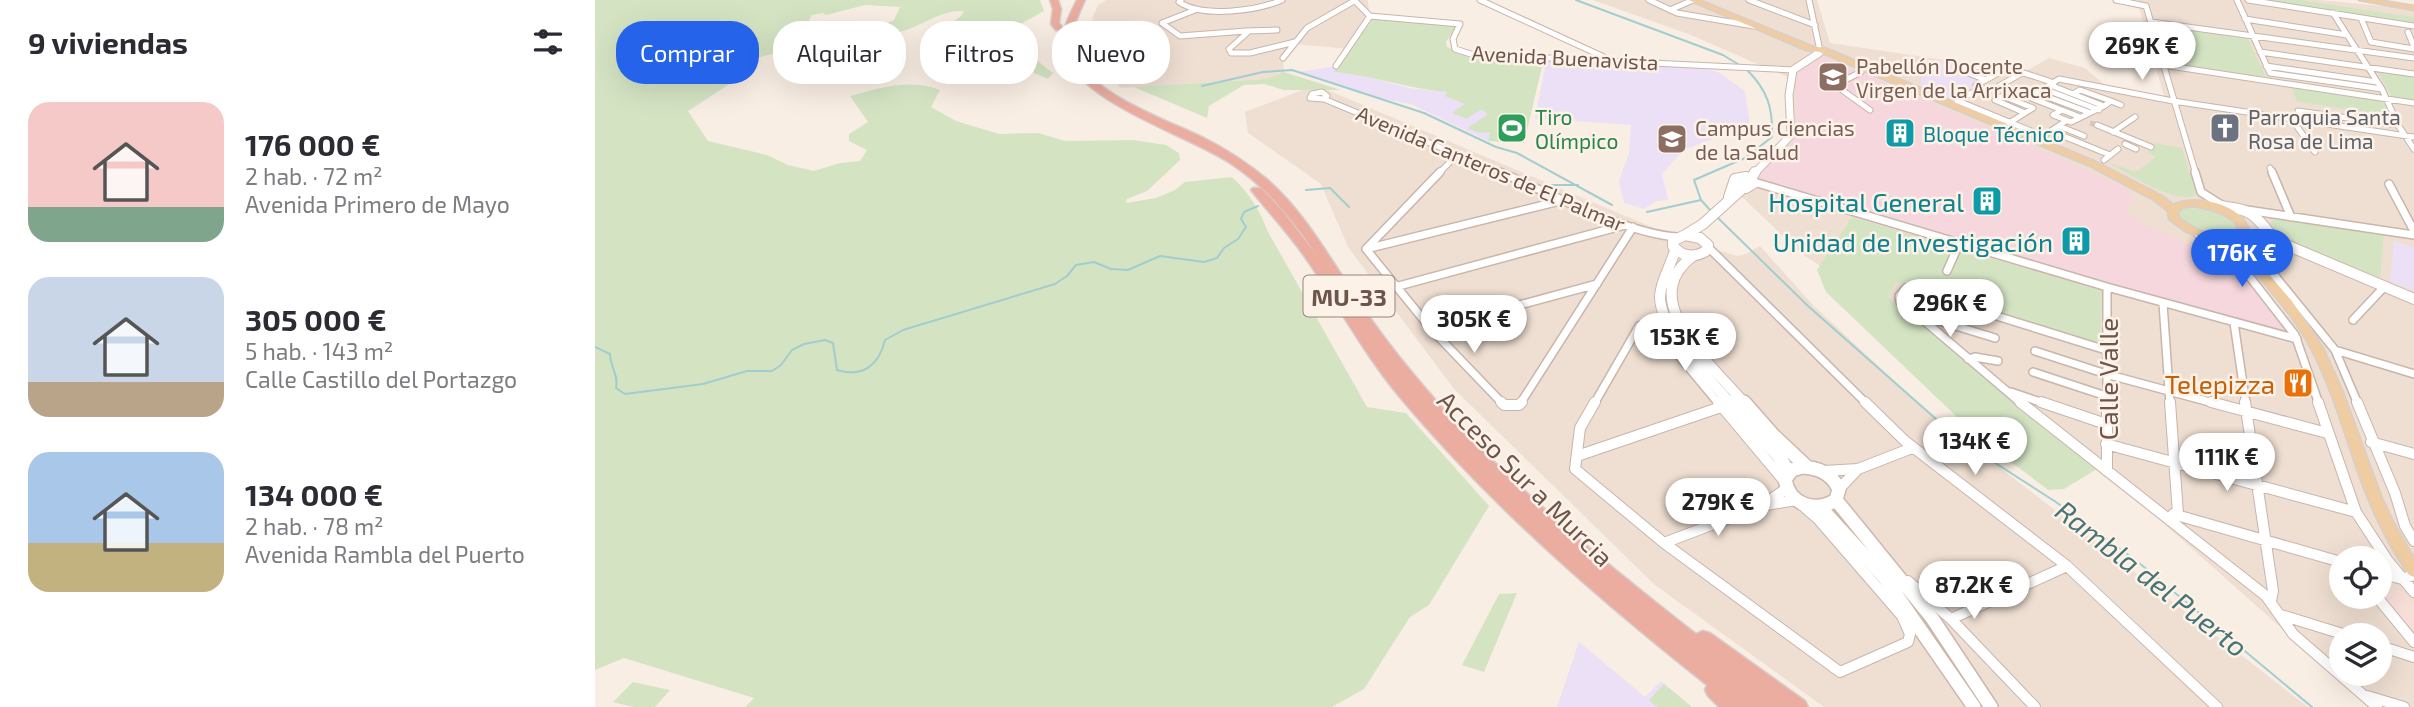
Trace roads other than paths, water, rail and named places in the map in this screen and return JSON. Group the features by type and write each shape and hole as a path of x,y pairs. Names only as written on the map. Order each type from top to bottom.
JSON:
{"highway":[{"name":"Acceso Sur a Murcia","path":"1054,0 1057,9 1055,21"},
{"path":"1062,21 1073,0"},
{"name":"Acceso Sur a Murcia","path":"1081,0 1071,16 1067,44 1073,62 1087,80 1122,104 1216,149 1265,185 1300,222 1394,360 1454,430 1524,501 1650,608 1774,707"},
{"name":"Acceso Sur a Murcia","path":"1080,84 1114,108 1207,153 1246,180 1268,200 1294,233 1382,365 1484,481 1588,578 1750,707"},
{"path":"1650,608 1694,633 1798,707"},
{"path":"1680,653 1733,707"}],"main road":[{"path":"1694,0 1703,0 1955,103 2165,196 2204,204 2236,217 2244,226 2237,241 2239,248 2318,349 2377,505 2414,573"},
{"path":"1694,0 1816,48"},
{"path":"2363,0 2414,8"},
{"path":"2108,172 2162,200 2173,210"},
{"path":"2173,210 2190,203"},
{"path":"2173,210 2172,215 2176,221 2221,244 2267,281"},
{"path":"2198,233 2224,238 2241,235"}],"street":[{"path":"1181,0 1179,2 1185,7 1213,12 1266,7 1282,0"},
{"path":"1480,0 1607,59"},
{"path":"1649,0 1670,10 1759,27"},
{"path":"1670,10 1694,0"},
{"path":"1749,0 1815,25"},
{"path":"1787,481 1660,333 1649,324 1639,326 1580,428 1575,469 1664,543 1826,665 1840,672 1907,642 1910,634 1902,616 1818,519 1797,501 1778,455 1681,345 1661,310 1661,287 1678,242 1705,224 1791,135 1789,95 1793,70 1816,48 1815,25 1809,0"},
{"path":"2116,0 2146,6 2201,192 2226,207"},
{"path":"2237,0 2273,82"},
{"path":"2248,0 2414,26"},
{"path":"1283,58 1307,28 1354,1 1370,16 1336,66"},
{"path":"1195,10 1162,23 1174,36 1183,37 1226,28 1246,31 1276,30"},
{"path":"2333,13 2382,89 2398,125 2414,149"},
{"name":"Avenida Buenavista","path":"1370,16 1460,24 1454,39 1455,49 1471,54 1793,70"},
{"path":"2361,18 2371,42 2414,48 2408,32"},
{"path":"2245,19 2347,35"},
{"path":"2152,23 2414,59"},
{"path":"1246,31 1229,50 1231,53 1250,53 1295,42"},
{"path":"2260,52 2414,74"},
{"path":"1596,53 1637,60 1632,60"},
{"path":"1999,86 1961,70 1971,65 2022,73 2070,105 2092,114 2111,101"},
{"path":"2164,65 2414,103"},
{"path":"2266,66 2377,82"},
{"path":"1973,75 1986,67"},
{"path":"2004,70 1976,85 1995,100 2026,113"},
{"path":"1861,72 1835,85 1870,110"},
{"path":"1955,103 1980,90 1999,86 2022,73"},
{"path":"2270,73 2382,89"},
{"path":"2044,89 2059,79 2173,101 2414,137"},
{"path":"2064,90 2077,82"},
{"path":"2044,89 2064,90 2080,99"},
{"path":"2044,89 2102,108"},
{"path":"2073,94 2080,90 2121,105"},
{"path":"2013,91 2151,147"},
{"path":"1995,100 2003,96 2033,108 2009,123"},
{"name":"Avenida Canteros de El Palmar","path":"1324,99 1564,200 1678,242"},
{"path":"2070,105 2080,99"},
{"path":"1955,103 2043,136 2088,112"},
{"path":"1986,113 2003,103"},
{"path":"2061,110 2053,115 2069,121"},
{"path":"2303,120 2298,111 2398,125"},
{"path":"2113,132 2136,117"},
{"path":"2291,118 2297,130 2307,137 2315,152"},
{"path":"2059,126 2084,136"},
{"path":"2051,131 2107,157 2118,149"},
{"path":"2125,144 2136,149"},
{"path":"1366,249 1457,155"},
{"path":"2270,168 2288,216"},
{"path":"1748,181 1958,247 2297,339"},
{"path":"2389,184 2414,233"},
{"path":"2190,203 2198,198 2201,192"},
{"path":"1366,249 1564,200"},
{"path":"2204,204 2414,233"},
{"path":"2243,209 2257,216 2264,231 2277,241 2414,299"},
{"path":"2288,216 2269,218 2254,245 2255,252 2292,294 2335,350 2414,541"},
{"path":"1705,224 1701,249 1679,268 1673,282 1671,302 1680,326 1778,440 1807,467"},
{"path":"1366,249 1431,329 1504,405 1519,405 1597,284 1629,226"},
{"path":"1395,287 1629,226"},
{"path":"2241,235 2264,231"},
{"path":"2198,233 2254,282 2297,339 2356,512 2401,579 2414,592"},
{"path":"1678,242 1701,249 1720,261 1912,448 2067,566 2217,707"},
{"path":"1678,242 1701,249"},
{"path":"1958,247 1997,261"},
{"path":"1947,271 1958,247"},
{"path":"1431,329 1597,284"},
{"path":"2353,320 2385,286"},
{"name":"Calle Valle","path":"2107,287 2107,471"},
{"path":"2106,350 1906,288 1899,296 1900,302 2005,390 2271,601 2293,634 2377,707"},
{"path":"2163,303 2178,514"},
{"path":"1911,310 1995,338"},
{"path":"2234,323 2266,540 2273,595 2271,601"},
{"path":"2335,350 2414,375"},
{"path":"2035,351 2106,374 2327,433"},
{"path":"1968,359 1975,357 1998,361"},
{"path":"2032,372 2106,396"},
{"path":"2005,390 2106,424"},
{"path":"1577,456 1721,407"},
{"path":"2371,442 2414,454"},
{"path":"2106,444 2356,512"},
{"path":"1761,506 1797,468 1824,471 1857,468 1912,448"},
{"path":"1820,507 1837,495 1857,468"},
{"path":"1824,471 1833,478 1837,495 1932,618 1990,707"},
{"path":"1664,543 1761,506 1797,501 1820,507 1897,592 1974,707"},
{"path":"2163,515 2178,514 2329,558"},
{"path":"1887,561 1951,619 2035,707"},
{"path":"1951,619 2067,566"},
{"path":"2392,576 2409,579 2414,573"},
{"path":"2387,609 2414,642"},
{"path":"2281,615 2329,630"},
{"path":"2392,650 2414,657"},
{"path":"2363,695 2404,707"}],"waterway":[{"name":"Rambla del Puerto","path":"1576,0 1723,55 1741,66"},
{"path":"1202,86 1263,72 1292,70 1424,113 1496,147 1517,153 1575,185"},
{"name":"Rambla del Puerto","path":"1701,200 1694,180 1745,158 1772,137 1768,101 1748,71"},
{"path":"1551,185 1575,185"},
{"path":"1575,185 1612,205"},
{"path":"1306,190 1330,188 1349,207"},
{"path":"1647,212 1701,200"},
{"name":"Rambla del Puerto","path":"1701,200 1711,211"},
{"path":"595,347 610,354 616,388 625,394 703,384 747,371 772,371 781,365 792,350 804,344 825,340 833,343 837,370 862,371 874,363 885,340 903,330 1055,284 1067,276 1076,265 1094,262 1111,269 1128,270 1160,256 1204,262 1217,258 1224,248 1238,239 1246,227 1241,219 1244,212 1258,206"},
{"name":"Rambla del Puerto","path":"1717,217 1808,306 1961,441 2056,502 2138,562 2312,707"}],"tunnel":[{"path":"2090,123 2097,125"}],"place":[{"name":"Pabellón Docente Virgen de la Arrixaca","path":"1833,77"},
{"name":"Tiro Olímpico","path":"1512,128"},
{"name":"Parroquia Santa Rosa de Lima","path":"2225,128"},
{"name":"Bloque Técnico","path":"1900,133"},
{"name":"Campus Ciencias de la Salud","path":"1672,139"},
{"name":"Hospital General","path":"1987,201"},
{"name":"Unidad de Investigación","path":"2076,241"},
{"name":"Telepizza","path":"2298,383"}]}
